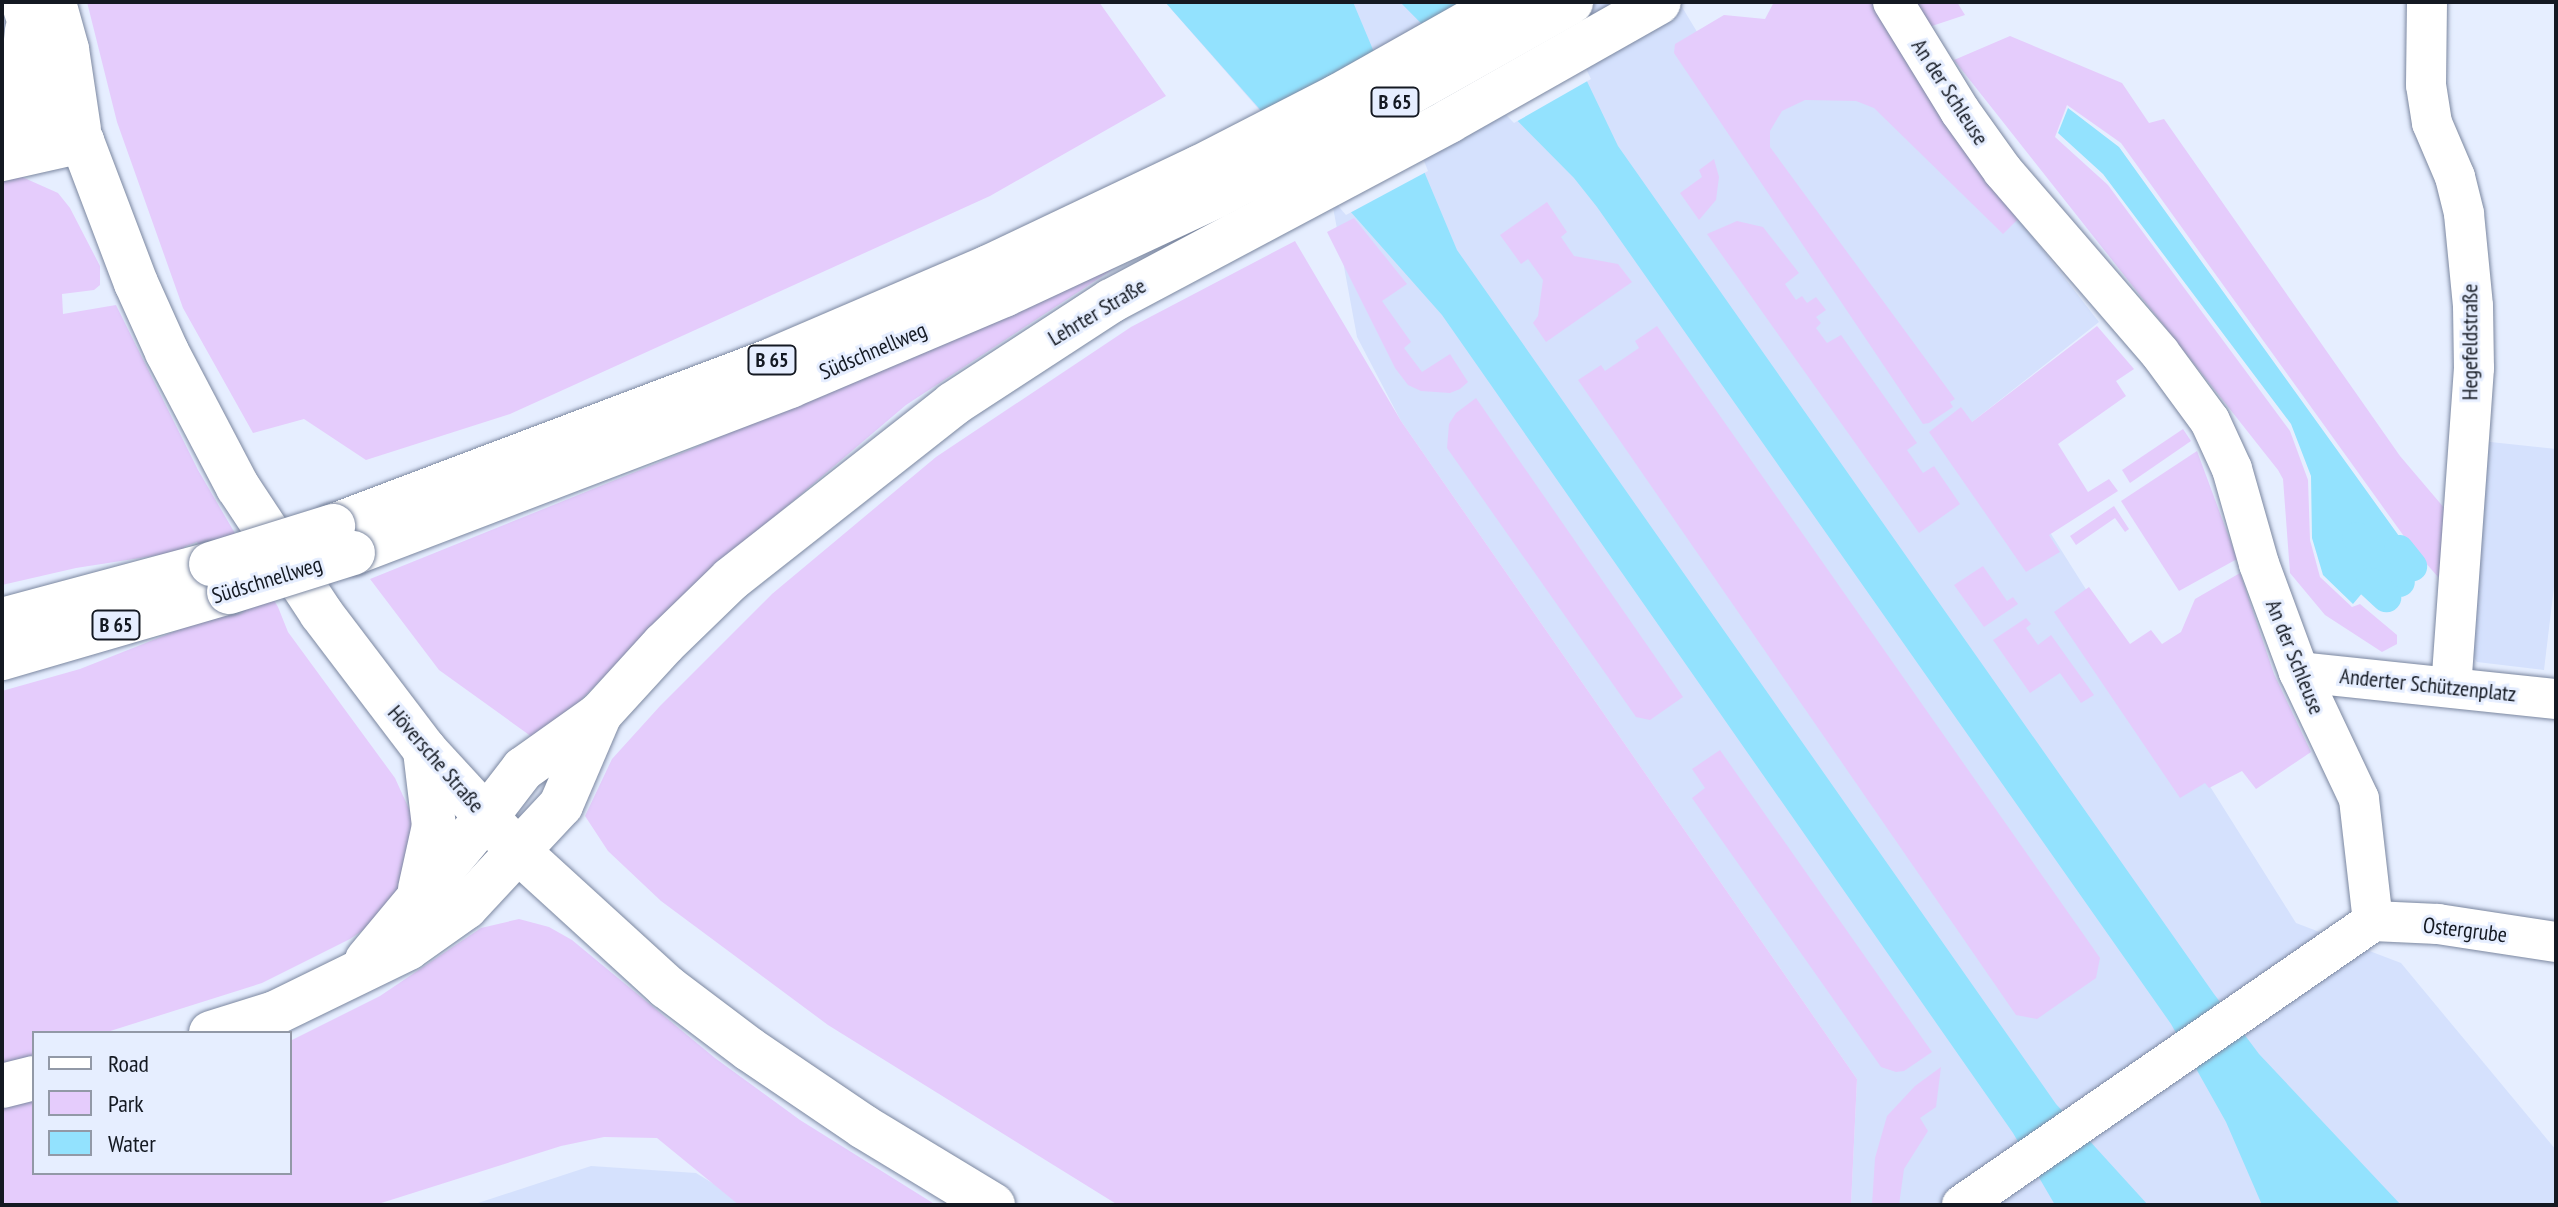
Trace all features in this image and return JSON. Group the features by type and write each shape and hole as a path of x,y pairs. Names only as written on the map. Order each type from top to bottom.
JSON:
{"main road":[{"name":"Südschnellweg","path":"2,658 220,578 790,386 1004,295 1208,181 1338,96 1505,2"},
{"name":"Südschnellweg","path":"1208,181 1364,118 1571,2"},
{"name":"Lehrter Straße","path":"357,972 523,769 600,714 664,644 731,579 877,460 1031,351 1111,301 1449,121 1659,2"},
{"path":"35,11 22,81 2,118 44,119 64,127 82,141"},
{"path":"2,159 82,141"},
{"name":"Höversche Straße","path":"82,141 109,219 148,311 238,487 321,613 425,750 518,851 667,987 749,1049 864,1127 993,1205"},
{"name":"Südschnellweg","path":"2,620 220,578"},
{"name":"Lehrter Straße","path":"217,1031 275,1013 408,948 466,907 561,805 600,714"},
{"path":"417,897 434,826 425,750"},
{"path":"2,1086 32,1078"}],"street":[{"name":"An der Schleuse","path":"1893,2 1960,111 2003,171 2160,353 2210,421 2232,469 2259,564 2299,672 2359,799 2373,921"},
{"name":"Hegefeldstraße","path":"2427,2 2426,85 2432,123 2455,177 2464,214 2473,306 2474,368 2451,687"},
{"name":"Höversche Straße","path":"35,11 50,91 82,141"},
{"name":"Anderter Schützenplatz","path":"2299,672 2556,699"},
{"name":"Ostergrube","path":"2373,921 2438,924 2556,942"},
{"path":"1962,1205 2373,921"}],"shaded area":[{"path":"1183,2 1679,2 1708,50 1809,31 1963,148 2099,322 1972,422 2041,518 2296,923 2401,963 2556,1150 2556,1205 1851,1205 1857,1079 1401,421 1357,337 1330,191 1171,9"},
{"path":"2481,441 2556,449 2556,570 2544,670 2477,662 2469,650"},
{"path":"591,1166 696,1173 748,1205 472,1205"}],"green space":[{"path":"87,2 1099,2 1166,96 990,196 510,414 366,460 304,419 253,433 183,308 117,122"},
{"path":"1774,2 1957,2 1965,15 1902,36 2018,219 2003,234 1874,108 1856,101 1805,100 1782,111 1770,131 1770,147 1955,399 1950,402 1953,407 1929,423 1923,424 1674,53 1675,44 1724,15 1765,19"},
{"path":"2010,36 2122,83 2149,123 2164,119 2400,456 2457,523 2438,577 2411,546 2121,143 2067,105 2055,137 2108,185 2290,431 2308,480 2310,540 2320,577 2352,607 2360,604 2397,635 2397,644 2382,652 2325,615 2290,573 2283,479 2278,470 1954,60"},
{"path":"1714,159 1719,177 1716,200 1699,220 1680,193 1702,177 1699,170"},
{"path":"22,177 58,193 70,208 100,266 100,285 94,290 62,294 63,314 116,305 198,470 278,607 288,632 395,778 414,820 400,889 375,922 350,939 262,983 110,1031 32,1031 32,1056 2,1064 2,691 80,669 206,619 243,613 197,542 184,547 185,551 76,568 2,585 2,178"},
{"path":"1547,202 1567,232 1561,237 1574,256 1618,264 1632,282 1546,342 1533,323 1538,316 1543,280 1528,259 1521,264 1500,235"},
{"path":"1354,218 1407,284 1382,301 1411,342 1404,348 1422,372 1450,354 1468,382 1460,389 1450,393 1421,391 1408,385 1395,368 1327,232"},
{"path":"1737,221 1763,227 1799,273 1785,284 1796,300 1802,296 1807,303 1816,297 1826,310 1816,317 1821,323 1816,328 1827,343 1841,335 1917,443 1907,450 1923,473 1934,466 1960,504 1919,533 1707,234"},
{"path":"1295,241 1401,421 1857,1079 1851,1205 1118,1205 828,1025 661,901 608,851 585,816 612,759 660,706 772,594 936,457 1131,327"},
{"path":"1153,243 906,405 707,574 539,742 439,670 370,579 692,449"},
{"path":"1657,326 2100,958 2096,978 2037,1019 2016,1015 1578,380 1601,365 1605,371 1639,348 1635,341"},
{"path":"2097,326 2134,369 2116,381 2126,396 2058,444 2088,492 2109,479 2118,491 2049,535 2060,552 2026,572 1929,432 1961,407 1972,422"},
{"path":"1476,398 1683,697 1650,720 1636,717 1447,448 1449,424 1456,413"},
{"path":"2183,429 2191,441 2130,483 2122,470"},
{"path":"2197,451 2237,559 2179,591 2121,501"},
{"path":"2114,506 2129,529 2125,532 2115,518 2076,545 2070,536"},
{"path":"1983,566 2007,601 2013,597 2018,604 1984,627 1954,585"},
{"path":"2240,573 2274,674 2311,752 2256,789 2242,771 2209,788 2205,783 2180,798 2054,612 2089,587 2130,644 2151,630 2162,644 2181,632 2195,599"},
{"path":"2026,618 2031,624 2026,628 2038,645 2051,635 2094,695 2081,703 2060,673 2030,693 1993,640"},
{"path":"1720,750 1932,1052 1904,1071 1881,1067 1692,798 1705,788 1692,769"},
{"path":"519,919 549,927 572,940 715,1058 800,1120 936,1205 739,1205 657,1138 604,1137 561,1146 375,1205 2,1205 2,1105 32,1099 32,1175 292,1175 292,1040 380,996 481,928"},
{"path":"1941,1067 1936,1107 1920,1118 1928,1131 1904,1169 1899,1205 1872,1205 1875,1158 1887,1116 1915,1086"}],"water":[{"path":"1165,2 1353,2 1457,250 2056,1104 2148,1205 2055,1205 2013,1133 1442,315"},
{"path":"1400,2 1549,2 1618,146 2214,994 2259,1054 2401,1205 2262,1205 2226,1122 2171,1024 1597,207 1574,178"},
{"path":"2068,108 2119,147 2404,543 2353,604 2323,575 2312,538 2311,476 2291,424 2103,174 2058,133"}],"pier":[{"path":"1568,32 1591,79 1514,123 1477,85"},
{"path":"1409,124 1428,171 1346,215 1313,177"}],"waterway":[{"path":"2357,537 2400,582"},
{"path":"2399,550 2412,566"},
{"path":"2371,583 2386,597"}]}
